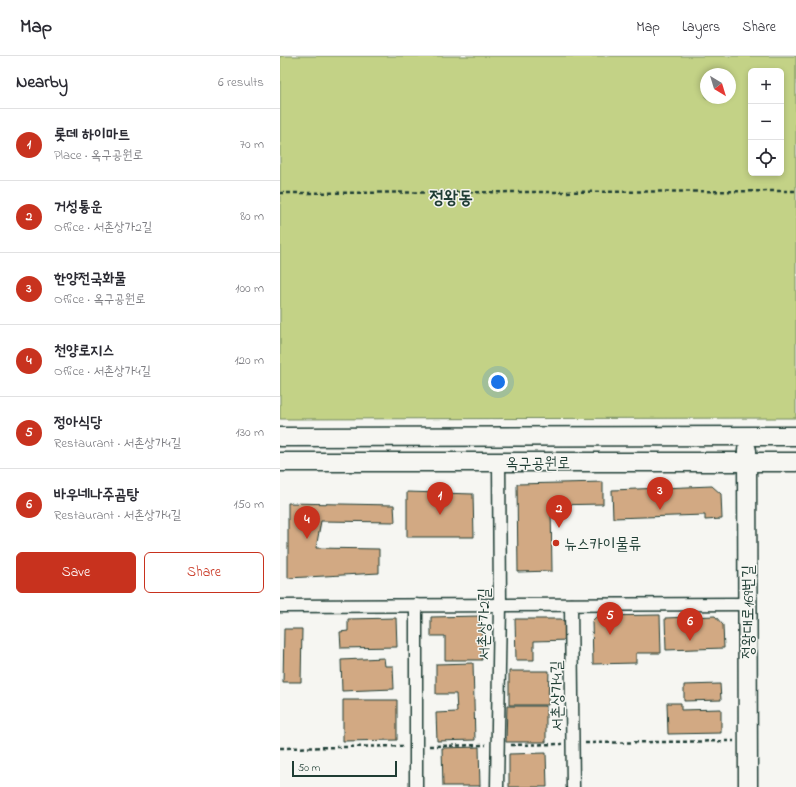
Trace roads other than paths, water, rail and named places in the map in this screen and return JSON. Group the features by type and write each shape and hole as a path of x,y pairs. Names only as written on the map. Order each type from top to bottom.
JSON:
{"street":[{"name":"정왕대로169번길","path":"747,436 748,787"},
{"name":"옥구공원로","path":"280,437 796,436"},
{"name":"옥구공원로","path":"280,462 796,462"},
{"name":"서촌상가2길","path":"497,787 500,605 499,462"},
{"path":"280,606 747,604"},
{"name":"서촌상가4길","path":"571,605 573,787"},
{"path":"416,606 416,787"}],"place":[{"name":"한양전국화물","path":"660,510"},
{"name":"롯데 하이마트","path":"440,515"},
{"name":"거성통운","path":"559,528"},
{"name":"천양로지스","path":"307,539"},
{"name":"뉴스카이물류","path":"556,543"},
{"name":"정아식당","path":"610,635"},
{"name":"바우네나주곰탕","path":"690,641"}],"district":[{"name":"정왕동","path":"451,197"}]}
